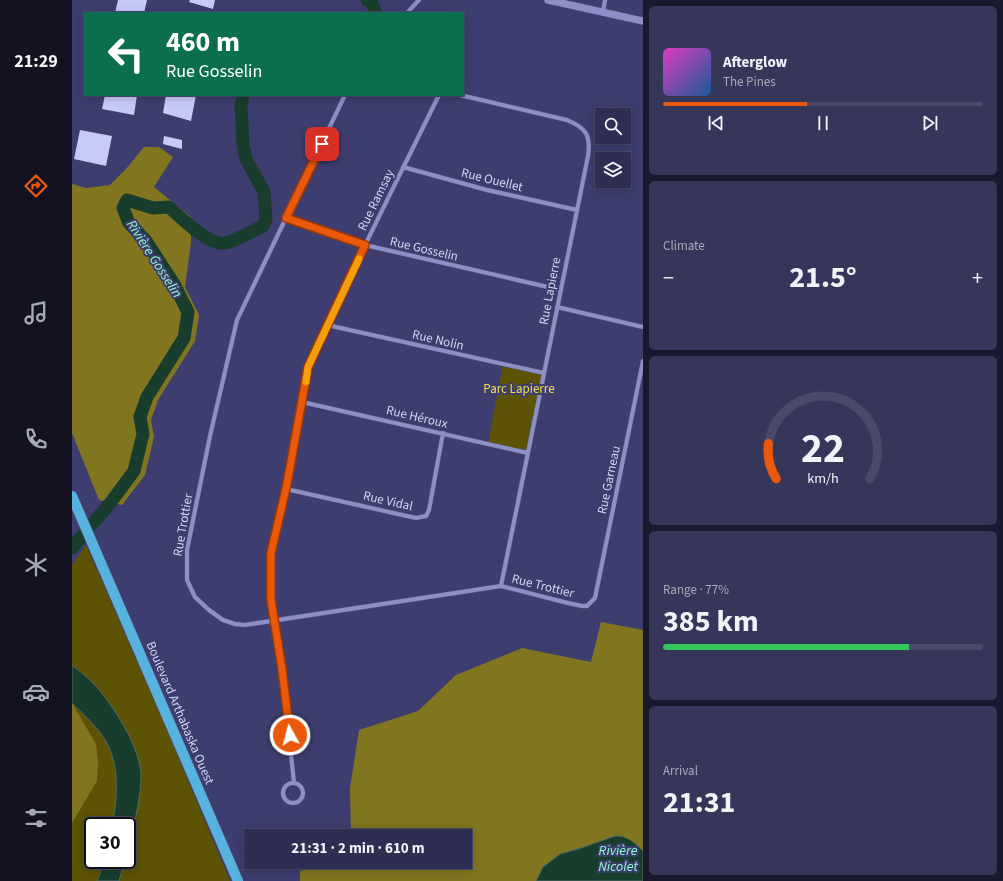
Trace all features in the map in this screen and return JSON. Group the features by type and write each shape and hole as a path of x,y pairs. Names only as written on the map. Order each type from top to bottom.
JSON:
{"main road":[{"name":"Boulevard Arthabaska Ouest","path":"72,496 238,881"}],"street":[{"path":"408,12 419,0"},
{"path":"548,0 643,21"},
{"path":"603,12 605,0"},
{"name":"Rue Trottier","path":"345,96 237,320 210,436 187,555 187,580 190,587 195,597 216,616 235,624 245,625 273,622 501,586 582,606 587,606 592,602"},
{"name":"Rue Ramsay","path":"294,783 283,678 273,622 270,585 271,553 286,489 308,367 365,245 439,96"},
{"name":"Rue Lapierre","path":"464,96 567,120 581,126 586,131 589,144 501,586"},
{"name":"Rue Ouellet","path":"403,168 487,190 577,210"},
{"name":"Rue Gosselin","path":"286,218 365,245 560,290"},
{"path":"557,307 643,327"},
{"name":"Rue Nolin","path":"327,325 544,373"},
{"name":"Rue Garneau","path":"592,602 595,598 643,361"},
{"name":"Rue Héroux","path":"302,402 528,453"},
{"name":"Rue Vidal","path":"286,489 416,518 426,516 429,510 442,433"},
{"name":"Rue Ramsay","path":"294,783 302,788 303,794 302,798 297,802 291,803 284,797 284,790 288,785 294,783"}],"green space":[{"name":"Parc Lapierre","path":"503,364 544,373 528,453 488,444"},
{"path":"86,545 161,716 230,881 119,881 122,869 136,869 135,817 141,778 91,681 72,665 72,565"},
{"path":"72,703 96,728 108,745 112,755 116,775 116,796 113,817 84,817 84,869 102,869 97,881 72,881"}],"shaded area":[{"path":"144,147 159,147 173,157 154,187 191,217 191,243 185,287 199,315 195,341 158,400 151,420 154,437 145,475 122,505 99,500 72,433 72,184 86,188 110,185 126,169"},
{"path":"601,622 643,630 643,851 635,843 581,848 560,854 543,867 536,881 300,881 300,871 309,869 472,869 472,829 351,829 350,788 359,730 418,711 456,675 522,648 591,662"},
{"path":"72,703 96,744 98,761 97,781 72,823"}],"water":[{"path":"72,665 91,681 108,701 124,727 137,754 141,779 136,817 113,817 116,796 116,775 112,755 105,739 92,722 72,703"},
{"name":"Rivière Nicolet","path":"615,836 627,838 634,842 643,851 643,881 536,881 543,867 560,854"},
{"path":"102,869 122,869 119,881 97,881"}],"building":[{"path":"118,0 147,0 144,12 115,12"},
{"path":"190,0 215,0 213,9 189,2"},
{"path":"105,96 137,96 134,115 102,109"},
{"path":"166,96 196,96 191,121 163,113"},
{"path":"80,130 112,136 106,166 74,159"},
{"path":"164,136 182,140 182,149 163,144"}],"waterway":[{"name":"Rivière Gosselin","path":"367,0 372,3 374,12"},
{"name":"Rivière Gosselin","path":"72,548 111,502 134,471 143,434 140,417 147,397 184,338 188,312 174,284 146,241 129,223 123,208 127,200 153,208 169,207 204,236 219,243 230,242 263,226 266,219 264,192 246,159 243,145 241,105 243,96"}],"slow traffic":[{"path":"306,382 308,367 359,259"}],"route":[{"path":"290,735 282,669 273,622 270,585 271,553 287,484 308,367 365,245 286,218 322,144"}]}
